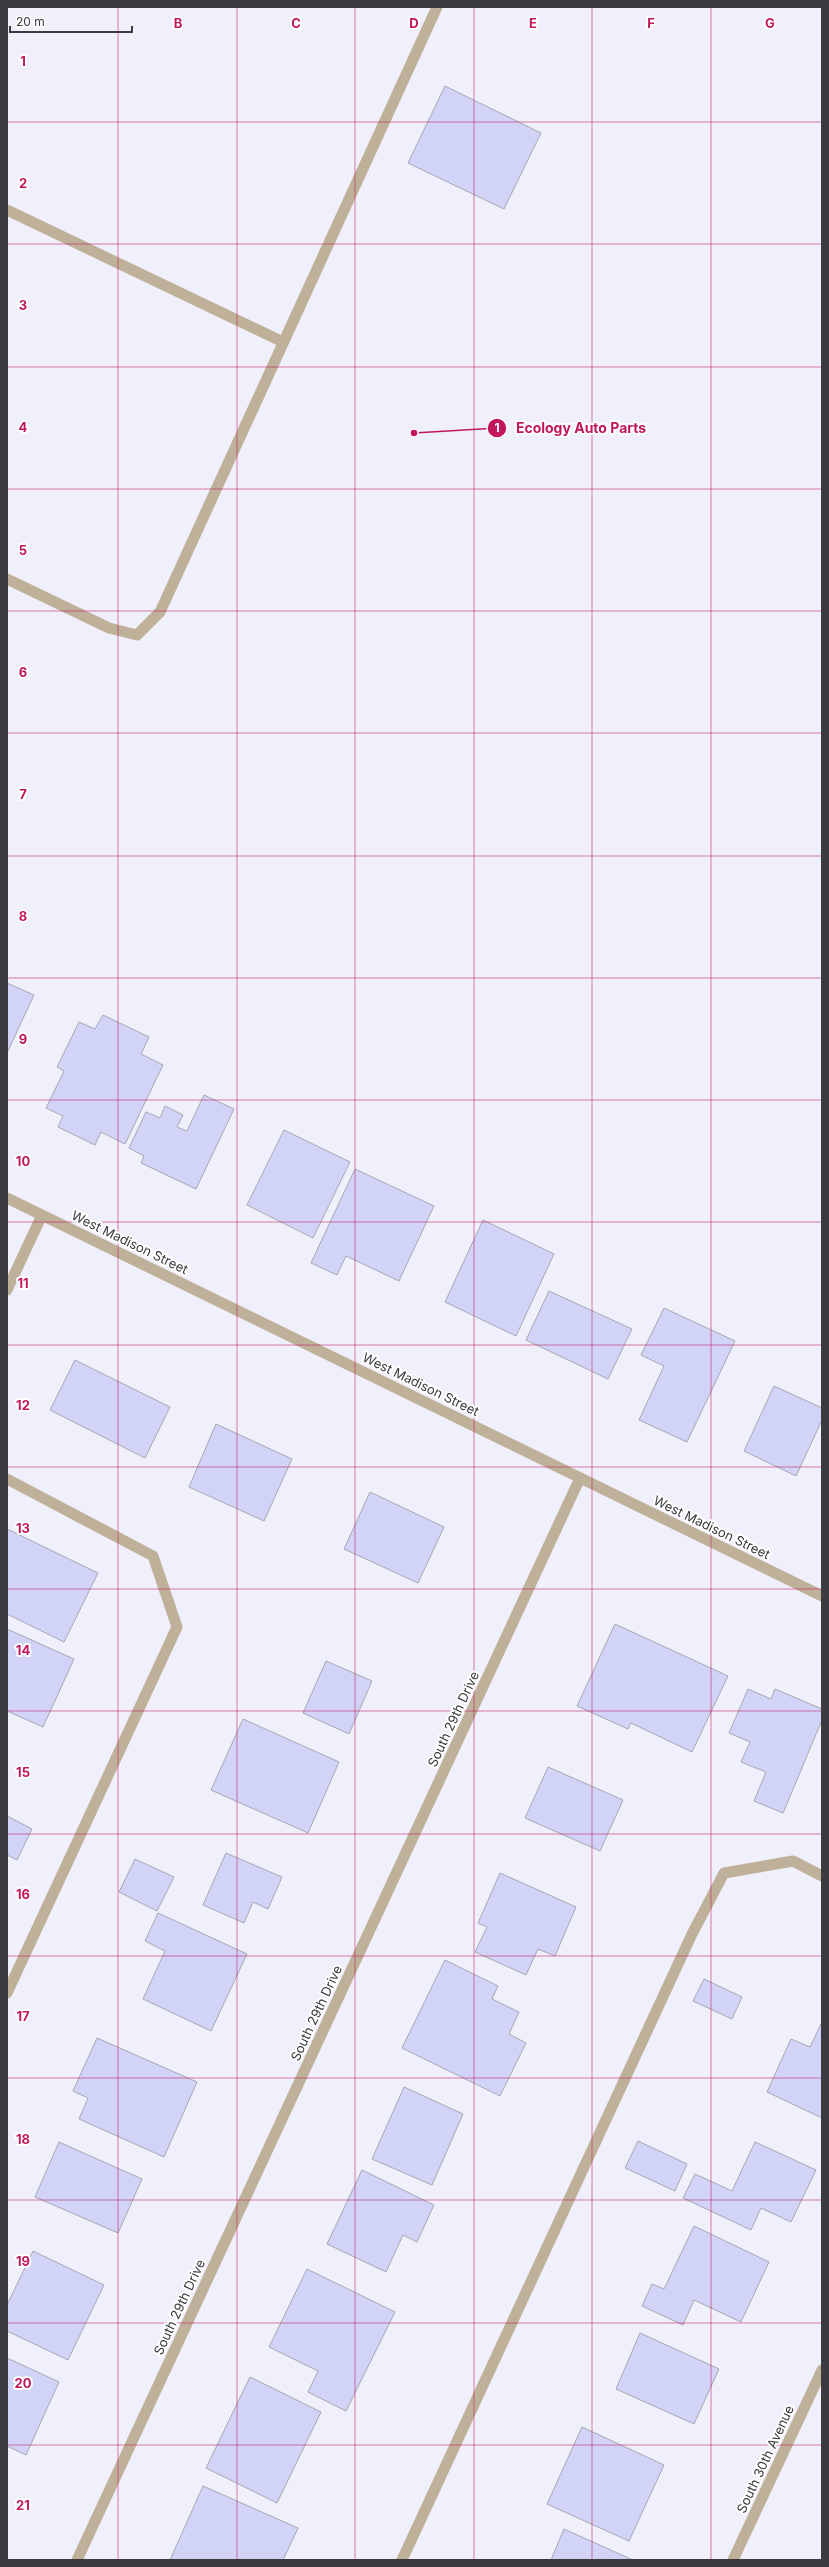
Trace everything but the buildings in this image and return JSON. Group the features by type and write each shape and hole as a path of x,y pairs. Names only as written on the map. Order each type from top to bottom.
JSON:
{"street":[{"path":"7,579 109,628 137,635 160,612 437,7"},
{"path":"7,210 283,342"},
{"name":"West Madison Street","path":"7,1198 822,1596"},
{"path":"7,1290 42,1215"},
{"name":"South 29th Drive","path":"77,2560 580,1478"},
{"path":"7,1479 153,1556 177,1627 7,1992"},
{"path":"402,2560 692,1934 724,1873 793,1861 822,1876"},
{"name":"South 30th Avenue","path":"734,2560 822,2370"}],"place":[{"name":"Ecology Auto Parts","path":"414,433"}]}
